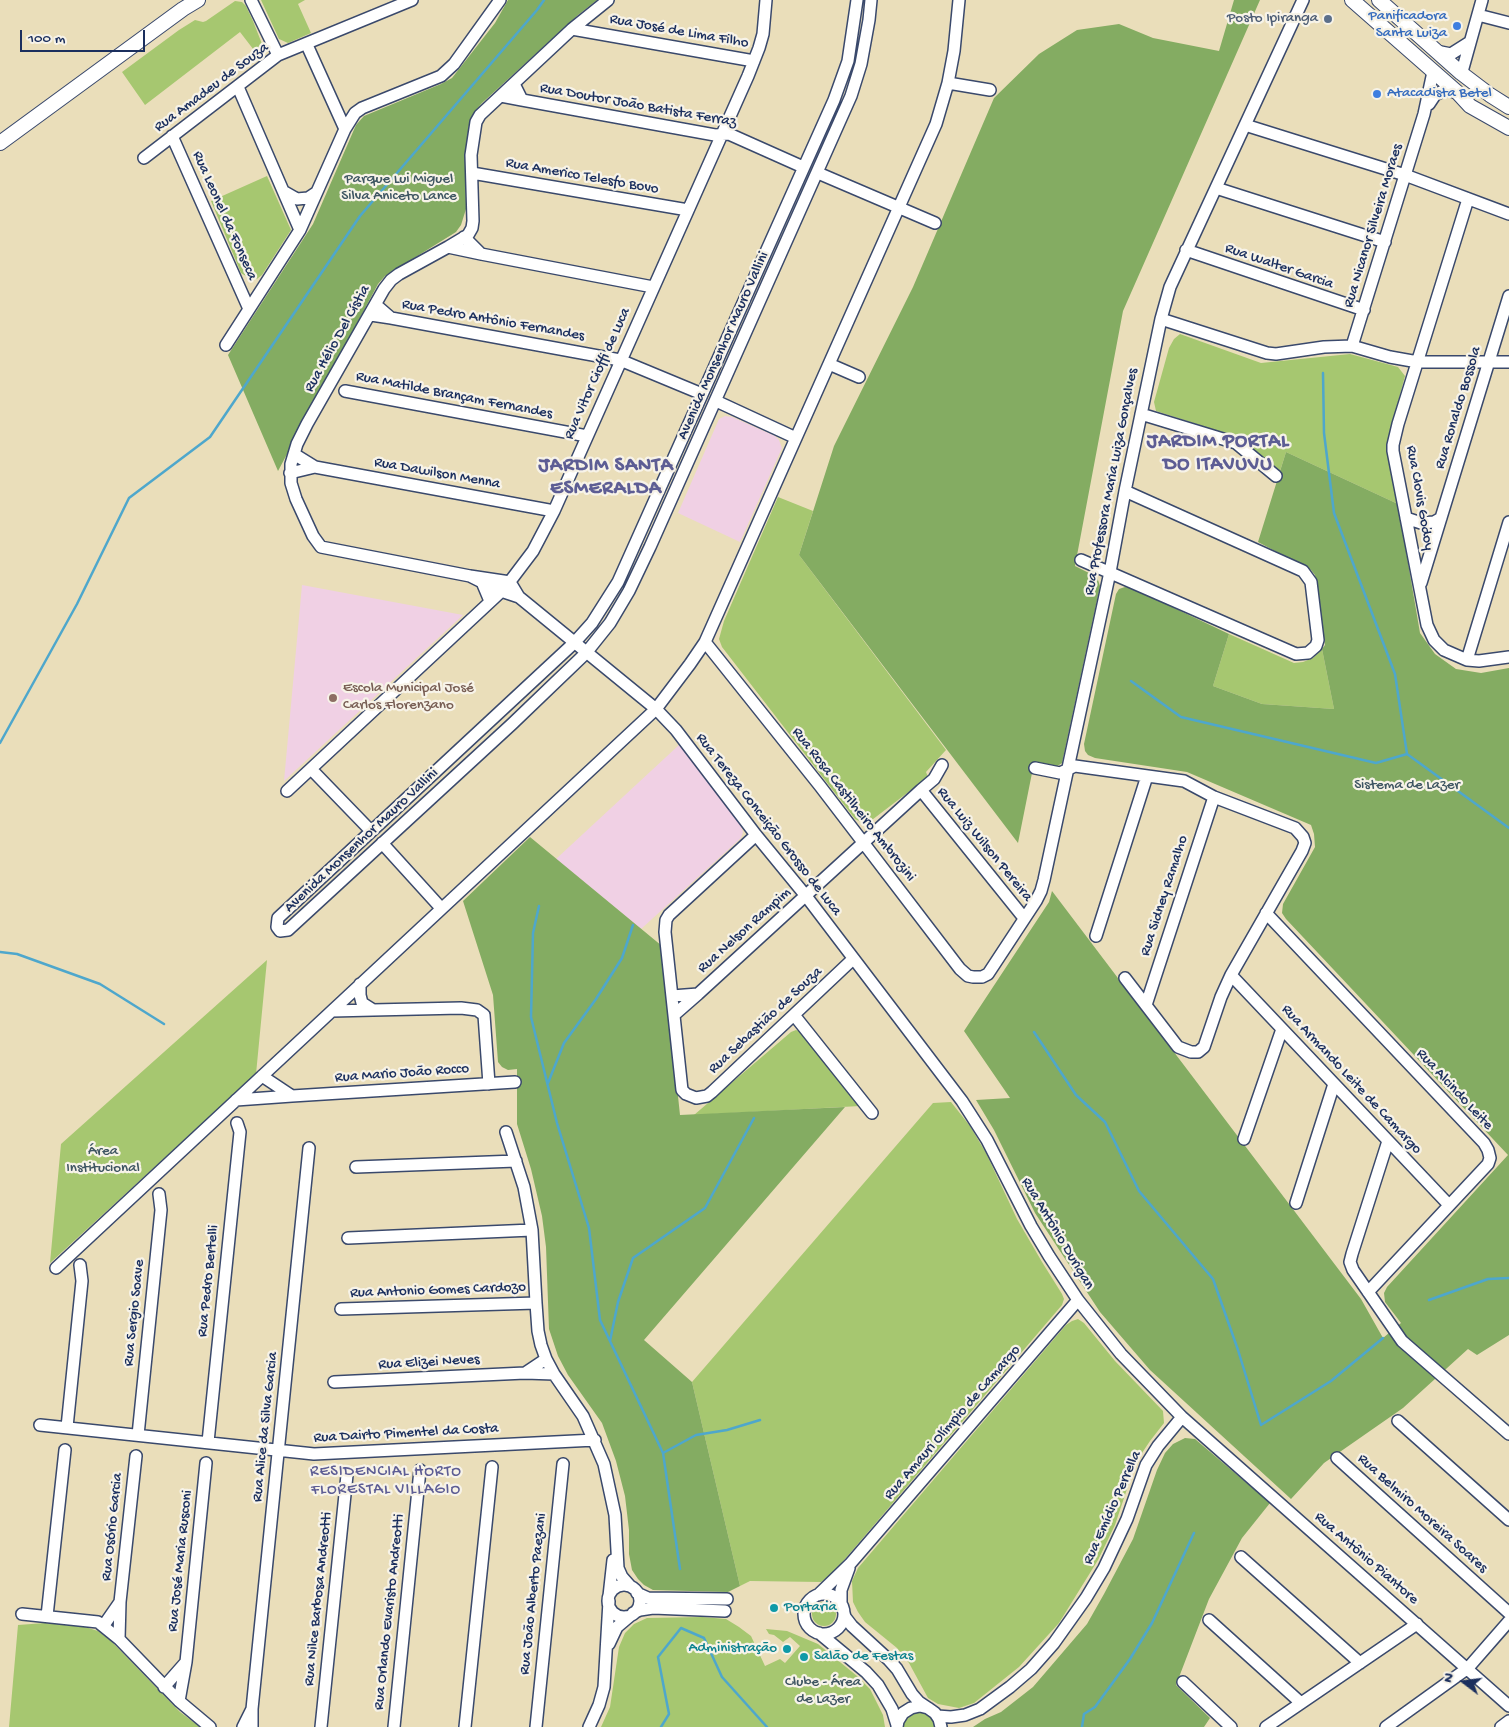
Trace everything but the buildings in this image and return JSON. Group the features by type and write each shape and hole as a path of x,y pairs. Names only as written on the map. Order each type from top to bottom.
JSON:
{"main road":[{"path":"0,143 175,14 198,0"},
{"path":"1352,0 1433,72 1450,90 1470,106 1509,128"},
{"path":"1379,0 1461,73 1509,107"},
{"path":"1431,47 1433,72"},
{"path":"1450,90 1461,73"}],"street":[{"path":"251,0 278,55"},
{"name":"Rua Amadeu de Souza","path":"144,158 278,55 307,45 412,0"},
{"path":"226,345 300,230 345,129 355,113 362,108 441,76 448,70 500,0"},
{"path":"481,254 464,237 472,228 473,221 471,155 476,122 480,115 572,29 608,0"},
{"name":"Rua Vitor Cioffi de Luca","path":"287,791 501,591 533,551 554,510 754,61 763,34 766,0"},
{"name":"Avenida Monsenhor Mauro Vallini","path":"857,0 848,61 834,100 618,582 592,623 574,643 278,918 276,927 280,931 288,930 512,724 586,653 610,623 629,591 716,401 851,96 861,64 871,0"},
{"path":"56,1268 656,709 705,642 936,124 948,83 954,51 959,0"},
{"name":"Rua Professora Maria Luiza Gonçalves","path":"982,977 993,968 1041,891 1110,572 1161,319 1170,287 1303,0"},
{"path":"1461,73 1482,0"},
{"path":"1478,15 1509,24"},
{"name":"Rua José de Lima Filho","path":"583,20 599,33"},
{"name":"Rua José de Lima Filho","path":"572,29 754,61"},
{"path":"1431,47 1450,54 1470,42"},
{"path":"307,45 345,129"},
{"name":"Rua Nicanor Silveira Moraes","path":"1352,346 1406,175 1424,114 1433,72"},
{"path":"948,83 990,90"},
{"name":"Rua Doutor João Batista Ferraz","path":"514,84 522,100"},
{"path":"238,87 300,230"},
{"name":"Rua Nicanor Silveira Moraes","path":"1424,114 1435,95 1450,90"},
{"name":"Rua Doutor João Batista Ferraz","path":"501,96 715,135 729,134 803,167"},
{"path":"1245,125 1406,175 1509,214"},
{"name":"Rua Leonel da Fonseca","path":"172,136 249,309"},
{"name":"Rua Americo Telesfo Bovo","path":"472,172 688,210"},
{"path":"818,173 935,223"},
{"path":"1216,188 1385,242"},
{"path":"284,191 297,199 308,198 317,192"},
{"name":"Rua Clovis Godoy","path":"1468,199 1392,445 1427,625 1434,640 1444,650 1467,660 1485,661 1509,657"},
{"name":"Rua Hélio Del Cístia","path":"292,463 307,424 384,289 399,274 448,248 464,237"},
{"path":"448,248 653,287"},
{"name":"Rua Walter Garcia","path":"1186,250 1364,310"},
{"name":"Rua Ronaldo Bossola","path":"1420,587 1509,296"},
{"name":"Rua Pedro Antônio Fernandes","path":"373,310 391,318 620,360 702,394"},
{"path":"1161,319 1267,353 1276,354 1324,347 1352,346 1418,362 1509,362"},
{"path":"1494,344 1496,352 1509,362"},
{"path":"1465,362 1478,371 1482,383"},
{"path":"829,364 860,377"},
{"name":"Rua Matilde Brançam Fernandes","path":"331,383 345,391 587,436"},
{"path":"716,401 796,438"},
{"path":"1141,414 1236,443 1276,476"},
{"name":"Rua Dawilson Menna","path":"292,463 554,510"},
{"name":"Rua Dawilson Menna","path":"292,463 315,467"},
{"name":"Rua Tereza Conceição Grosso de Luca","path":"292,463 291,483 296,500 317,544 325,549 510,582 519,597 656,709 676,730 756,835 806,896 962,1101"},
{"path":"1081,560 1296,654 1308,654 1316,646 1318,640 1312,582 1303,571 1125,490"},
{"path":"1406,518 1421,524 1434,522 1441,518"},
{"path":"1467,660 1509,522"},
{"name":"Rua Tereza Conceição Grosso de Luca","path":"470,576 501,591 519,597"},
{"path":"482,582 490,601"},
{"name":"Rua Rosa Castilheiro Ambrozini","path":"705,642 863,842 960,969 968,976 982,977"},
{"name":"Rua Nelson Rampim","path":"674,1015 934,779 942,765"},
{"path":"1035,768 1060,773 1075,766 1184,781 1214,796 1296,828 1303,837 1305,843 1302,851 1231,975 1221,997 1204,1047 1198,1052 1191,1052 1178,1047 1125,978"},
{"path":"311,769 371,831"},
{"path":"1096,936 1147,776"},
{"name":"Rua Luiz Wilson Pereira","path":"921,790 1024,918"},
{"name":"Rua Sidney Ramalho","path":"1146,1005 1214,796"},
{"path":"674,1015 665,932 666,920 669,915 756,835"},
{"path":"382,844 441,908"},
{"name":"Rua Alcindo Leite","path":"1266,914 1484,1143 1488,1150 1490,1158 1488,1164 1368,1292"},
{"name":"Rua Sebastião de Souza","path":"674,1015 681,1085 686,1094 696,1098 707,1096 853,959"},
{"name":"Rua Armando Leite de Camargo","path":"1231,975 1449,1205"},
{"path":"360,984 362,1003"},
{"path":"350,994 373,1010"},
{"name":"Rua Nelson Rampim","path":"672,996 698,994"},
{"path":"332,1011 461,1008 477,1010 484,1015 489,1084"},
{"path":"794,1016 872,1113"},
{"path":"1244,1139 1282,1029"},
{"path":"259,1078 292,1096"},
{"path":"259,1078 259,1092 274,1096"},
{"name":"Rua Mario João Rocco","path":"236,1100 274,1096 515,1082"},
{"path":"1296,1203 1334,1084"},
{"name":"Rua Antônio Durigan","path":"962,1101 987,1140 1031,1226 1078,1300 1121,1354 1203,1436"},
{"name":"Rua Pedro Bertelli","path":"208,1442 240,1132 237,1123"},
{"path":"506,1132 524,1188 532,1230 538,1331 546,1359 583,1416 595,1440 604,1464 613,1500 620,1573 625,1582 634,1590 640,1602 632,1614 621,1616 614,1613 609,1599"},
{"path":"1388,1141 1350,1262 1352,1270 1402,1341 1509,1434"},
{"name":"Rua Alice da Silva Garcia","path":"252,1727 252,1709 309,1148"},
{"path":"356,1167 516,1161"},
{"name":"Rua Sergio Soave","path":"138,1435 161,1210 159,1194"},
{"path":"348,1238 532,1230"},
{"path":"67,1428 82,1282 80,1265"},
{"name":"Rua Amauri Olímpio de Camargo","path":"818,1595 850,1564 1078,1300"},
{"name":"Rua Antonio Gomes Cardozo","path":"341,1309 536,1303"},
{"path":"525,1373 546,1359"},
{"name":"Rua Elizei Neves","path":"334,1382 525,1373 554,1374"},
{"name":"Rua Emídio Perrella","path":"897,1726 900,1716 907,1710 920,1706 936,1717 965,1715 980,1708 1010,1687 1031,1669 1054,1643 1086,1598 1104,1568 1127,1519 1146,1465 1158,1446 1182,1417"},
{"path":"1398,1421 1509,1520"},
{"name":"Rua Dairto Pimentel da Costa","path":"40,1425 314,1454 595,1440"},
{"name":"Rua Antônio Piantore","path":"1203,1436 1509,1706"},
{"path":"48,1616 65,1450"},
{"name":"Rua Osório Garcia","path":"119,1639 120,1602 136,1456"},
{"name":"Rua Belmiro Moreira Soares","path":"1337,1458 1509,1613"},
{"name":"Rua José Maria Rusconi","path":"179,1701 186,1662 206,1463"},
{"name":"Rua João Alberto Paezani","path":"536,1727 563,1464"},
{"path":"465,1727 492,1467"},
{"name":"Rua Orlando Evaristo Andreotti","path":"394,1727 420,1470"},
{"name":"Rua Nilce Barbosa Andreotti","path":"321,1727 347,1475"},
{"path":"589,1727 599,1705 604,1686 609,1599 616,1541"},
{"path":"1242,1557 1360,1663"},
{"name":"Rua Amauri Olímpio de Camargo","path":"842,1607 841,1590 850,1564"},
{"path":"606,1663 610,1640 620,1622 640,1610 726,1605 648,1598 626,1585 617,1587 609,1599"},
{"path":"897,1726 892,1709 878,1685 866,1672 808,1626 804,1614 808,1602 818,1595 829,1595 836,1599 852,1626 889,1660 912,1694 936,1717"},
{"name":"Rua Osório Garcia","path":"104,1625 120,1602"},
{"path":"819,1633 829,1633 837,1628 842,1620 842,1607"},
{"path":"22,1614 92,1620 104,1625 164,1687 210,1727"},
{"path":"1209,1620 1301,1703"},
{"path":"1386,1727 1468,1668 1509,1621"},
{"path":"1266,1727 1417,1624"},
{"path":"164,1687 186,1662"},
{"path":"1183,1682 1231,1727"},
{"name":"Rua Alice da Silva Garcia","path":"243,1727 252,1709"},
{"path":"1501,1727 1509,1721"}],"shaded area":[{"path":"725,416 732,417 775,436 782,448 740,542 678,513 719,419"},
{"name":"Escola Municipal José Carlos Florenzano","path":"302,585 463,615 284,781"},
{"path":"679,745 740,823 743,832 741,838 641,929 556,859"}],"green space":[{"path":"261,0 305,0 298,4 311,33 288,43 279,39"},
{"name":"Parque Lui Miguel Silva Aniceto Lance","path":"508,0 597,0 578,15 475,111 469,125 465,155 466,209 461,225 456,232 385,276 378,284 278,471 228,355 313,224 356,125 364,116 452,78 495,23"},
{"path":"1234,0 1260,0 1123,311 1075,566 1097,577 1100,586 1062,763 1056,767 1034,763 1018,843 799,555 834,446 913,287 994,98 1039,54 1077,30 1119,24 1153,38 1219,51"},
{"path":"235,1 242,2 246,6 253,21 264,49 260,58 240,32 145,105 122,72 179,30 195,20 206,21"},
{"path":"267,176 291,230 262,275 252,280 241,273 211,201"},
{"path":"1180,334 1261,363 1350,354 1398,367 1405,376 1391,428 1387,452 1398,504 1286,452 1280,471 1237,437 1156,411 1154,402 1169,348 1174,339"},
{"name":"Sistema de Lazer","path":"1286,452 1398,504 1420,633 1435,654 1456,669 1481,673 1509,668 1509,1335 1477,1355 1468,1349 1403,1408 1324,1463 1291,1499 1150,1370 1100,1312 1035,1213 994,1130 976,1100 1010,1098 964,1031 1049,902 1052,891 1361,1299 1383,1338 1401,1323 1385,1302 1384,1293 1387,1287 1508,1155 1282,913 1283,904 1315,847 1311,825 1187,772 1095,758 1088,755 1085,751 1084,744 1116,594 1119,589 1125,587 1132,588 1229,634 1213,686 1262,704 1334,709 1322,649 1325,645 1315,575 1311,570 1258,542"},
{"path":"778,497 813,511 799,555 946,750 926,772 928,777 868,823 855,819 722,647 719,639 724,621"},
{"path":"1229,634 1294,663 1313,658 1322,649 1334,709 1262,704 1213,686"},
{"path":"530,837 662,946 680,1115 845,1107 644,1340 692,1382 740,1586 728,1592 653,1590 638,1579 632,1570 629,1554 629,1530 625,1496 616,1461 602,1423 568,1375 558,1356 549,1329 546,1247 542,1216 531,1169 517,1124 517,1069 508,1070 498,1062 493,995 463,901"},
{"name":"Área Institucional","path":"267,960 256,1074 50,1263 61,1144"},
{"path":"796,1030 801,1032 860,1106 694,1115 791,1032"},
{"path":"951,1102 970,1126 986,1153 1017,1219 1062,1294 1064,1299 1062,1305 833,1573 821,1582 750,1581 740,1586 692,1382 933,1103"},
{"path":"1078,1319 1084,1323 1115,1361 1163,1411 1164,1423 1136,1462 1115,1525 1098,1560 1059,1623 1019,1667 974,1703 959,1708 938,1704 928,1698 909,1663 897,1648 865,1622 858,1612 853,1602 852,1581 858,1568 1066,1325"},
{"path":"1185,1438 1195,1439 1270,1503 1242,1538 1209,1599 1176,1685 1210,1718 1204,1727 973,1727 1001,1712 1033,1687 1087,1624 1133,1539 1157,1470 1165,1453 1173,1444"},
{"path":"824,1602 832,1606 836,1614 832,1622 824,1626 816,1622 812,1614 816,1606"},
{"name":"Clube - Área de Lazer","path":"702,1617 726,1619 751,1636 765,1666 780,1659 785,1663 800,1646 790,1637 783,1642 774,1635 769,1634 766,1629 787,1631 818,1644 870,1689 883,1715 885,1727 601,1727 610,1707 619,1647 625,1633 634,1624 647,1618"},
{"path":"45,1623 85,1627 98,1631 111,1641 180,1712 200,1727 9,1727 18,1625"},
{"path":"918,1711 932,1717 936,1727 902,1727 906,1718"}],"waterway":[{"path":"0,743 77,604 129,498 210,437 360,216 544,0"},
{"path":"1323,373 1324,433 1334,513 1395,674 1407,754"},
{"path":"1131,681 1181,717 1376,763 1407,754 1509,828"},
{"path":"539,906 533,933 531,1017 557,1123 589,1228 600,1320 663,1453 680,1569"},
{"path":"548,1083 564,1043 596,999 622,958 633,925"},
{"path":"0,952 17,954 100,984 164,1024"},
{"path":"1034,1032 1076,1095 1105,1122 1139,1191 1213,1279 1238,1350 1261,1425 1331,1381 1383,1338"},
{"path":"610,1341 618,1302 633,1258 705,1208 754,1118"},
{"path":"1429,1300 1488,1279 1509,1278"},
{"path":"663,1453 696,1435 727,1430 760,1420"},
{"path":"1082,1727 1084,1714 1095,1707 1130,1659 1152,1623 1194,1533"},
{"path":"661,1727 669,1714 658,1657 681,1628 704,1638 722,1677 767,1727"}],"place":[{"name":"Posto Ipiranga","path":"1328,19"},
{"name":"Panificadora Santa Luiza","path":"1457,26"},
{"name":"Atacadista Betel","path":"1377,94"},
{"name":"Escola Municipal José Carlos Florenzano","path":"333,698"},
{"name":"Portaria","path":"774,1608"},
{"name":"Administração","path":"787,1649"},
{"name":"Salão de Festas","path":"804,1657"}],"district":[{"name":"JARDIM PORTAL DO ITAVUVU","path":"1218,454"},
{"name":"JARDIM SANTA ESMERALDA","path":"606,478"},
{"name":"RESIDENCIAL HORTO FLORESTAL VILLAGIO","path":"386,1482"}]}
